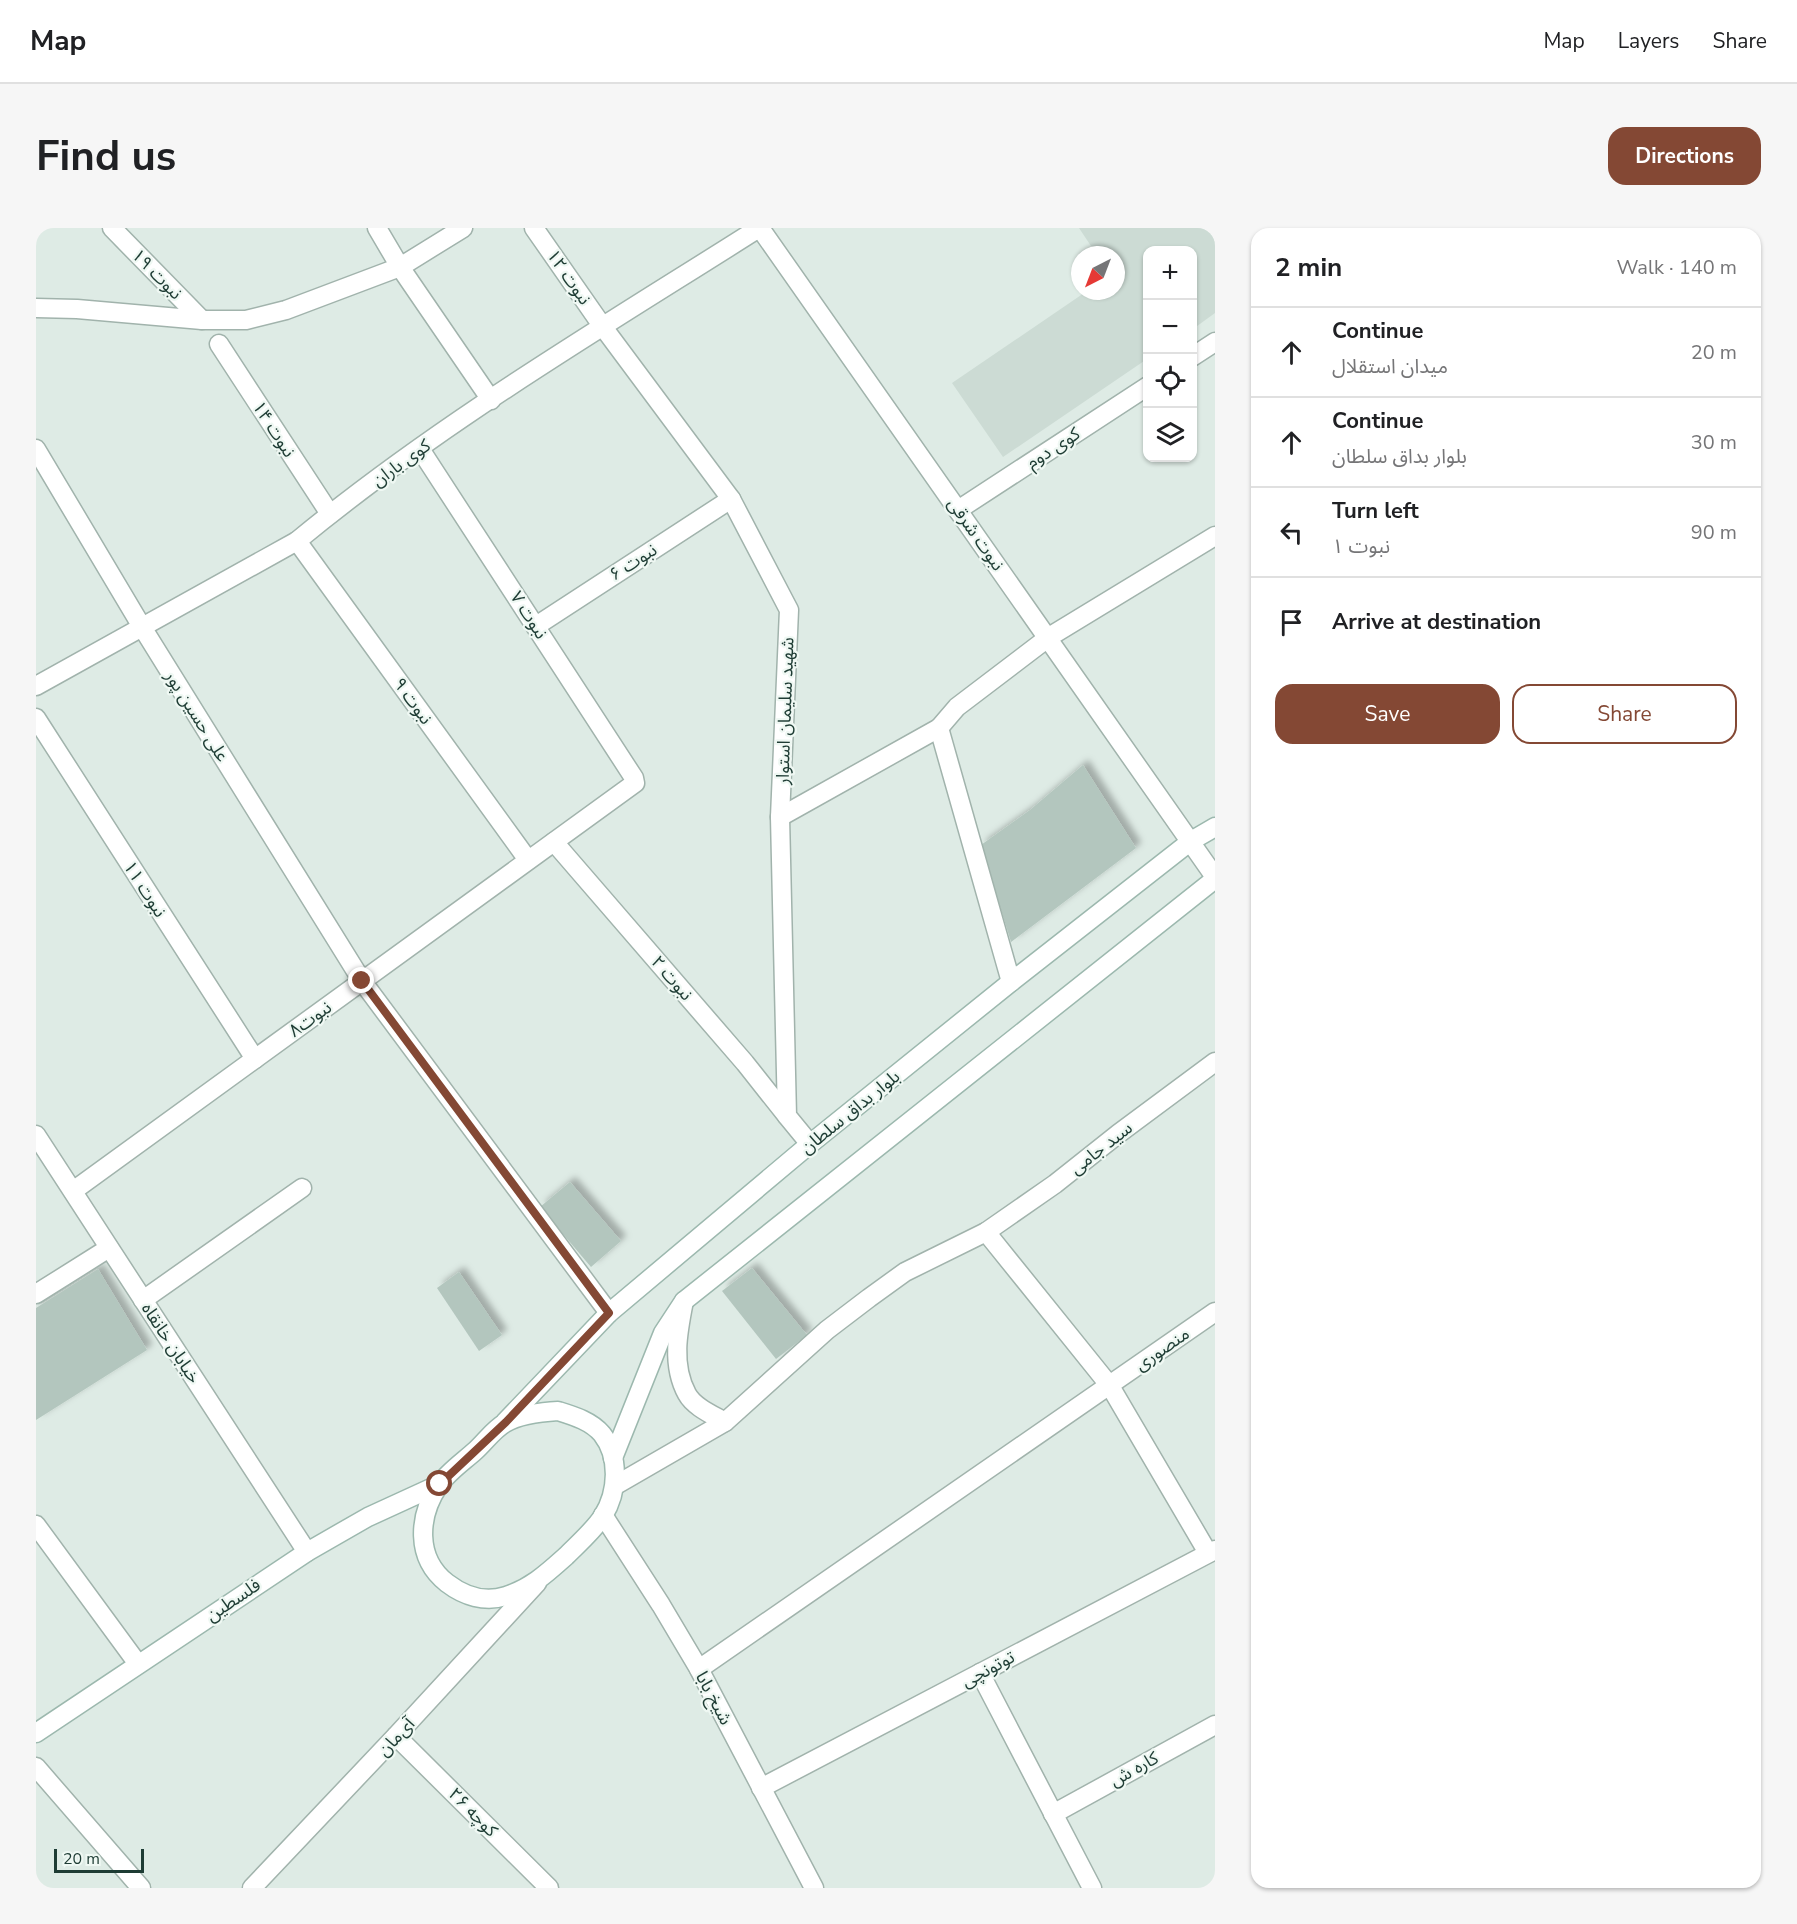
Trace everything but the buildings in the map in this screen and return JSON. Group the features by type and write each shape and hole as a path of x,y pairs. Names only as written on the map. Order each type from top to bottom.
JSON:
{"street":[{"name":"نبوت ۱۹","path":"112,228 202,320"},
{"path":"377,228 400,267 491,400"},
{"path":"36,308 77,309 202,320 246,320 286,310 400,267 463,228"},
{"name":"نبوت ۱۲","path":"534,228 603,327"},
{"name":"کوی باران","path":"36,686 297,541 330,514 491,400 760,228"},
{"name":"نبوت شرقی","path":"760,228 1049,637 1215,878"},
{"name":"شهید سلیمان استوار","path":"603,327 731,499 789,610 780,817 787,1116"},
{"path":"1197,354 1215,342"},
{"name":"نبوت ۱۴","path":"219,344 330,514"},
{"name":"کوی دوم","path":"958,510 1143,389"},
{"name":"علی حسین پور","path":"36,449 142,627 362,981 609,1313"},
{"name":"نبوت ۷","path":"420,449 634,778 635,783"},
{"name":"نبوت ۶","path":"536,626 731,499"},
{"path":"780,817 939,728 957,707 1049,637 1215,536"},
{"name":"نبوت ۹","path":"297,541 528,860"},
{"name":"نبوت ۱۱","path":"36,718 255,1059"},
{"path":"939,728 1011,982"},
{"name":"نبوت۸","path":"73,1191 635,783"},
{"name":"بلوار بداق سلطان","path":"506,1422 609,1313 810,1144 1011,982 1191,842 1215,827"},
{"name":"نبوت ۲","path":"554,842 746,1063 787,1116"},
{"path":"613,1458 663,1333 684,1301 1215,878"},
{"name":"سید جامی","path":"616,1485 725,1422 827,1330 869,1298 905,1272 986,1232 1055,1184 1215,1062"},
{"path":"787,1116 810,1144"},
{"name":"خیابان خانقاه","path":"36,1135 307,1552"},
{"path":"143,1300 302,1188"},
{"path":"986,1232 1110,1386 1212,1552"},
{"path":"36,1294 109,1248"},
{"path":"684,1301 677,1337 682,1380 688,1396 703,1410 725,1422"},
{"name":"منصوری","path":"699,1669 1215,1312"},
{"path":"558,1411 581,1418 602,1434 613,1458 616,1485 603,1515 572,1550 537,1582 505,1597 482,1598 460,1593 440,1577 425,1553 422,1530 427,1506 440,1484 506,1422 536,1413 558,1411"},
{"name":"فلسطین","path":"36,1734 307,1552 368,1517 440,1484"},
{"name":"شیخ بابا","path":"603,1515 699,1669 814,1888"},
{"path":"36,1525 138,1664"},
{"name":"توتونچی","path":"761,1788 1212,1552"},
{"name":"آی‌مان","path":"252,1888 537,1582"},
{"path":"980,1673 1092,1888"},
{"name":"کاره ش","path":"1053,1814 1215,1725"},
{"name":"کوچه ۲۶","path":"396,1736 549,1888"},
{"path":"36,1767 141,1888"}],"shaded area":[{"path":"1079,228 1215,228 1215,313 1197,326 1197,246 1143,246 1143,362 1003,457 952,383 1074,300 1125,300 1125,246 1091,246"}],"route":[{"path":"362,981 609,1313 506,1422 440,1484"}]}
